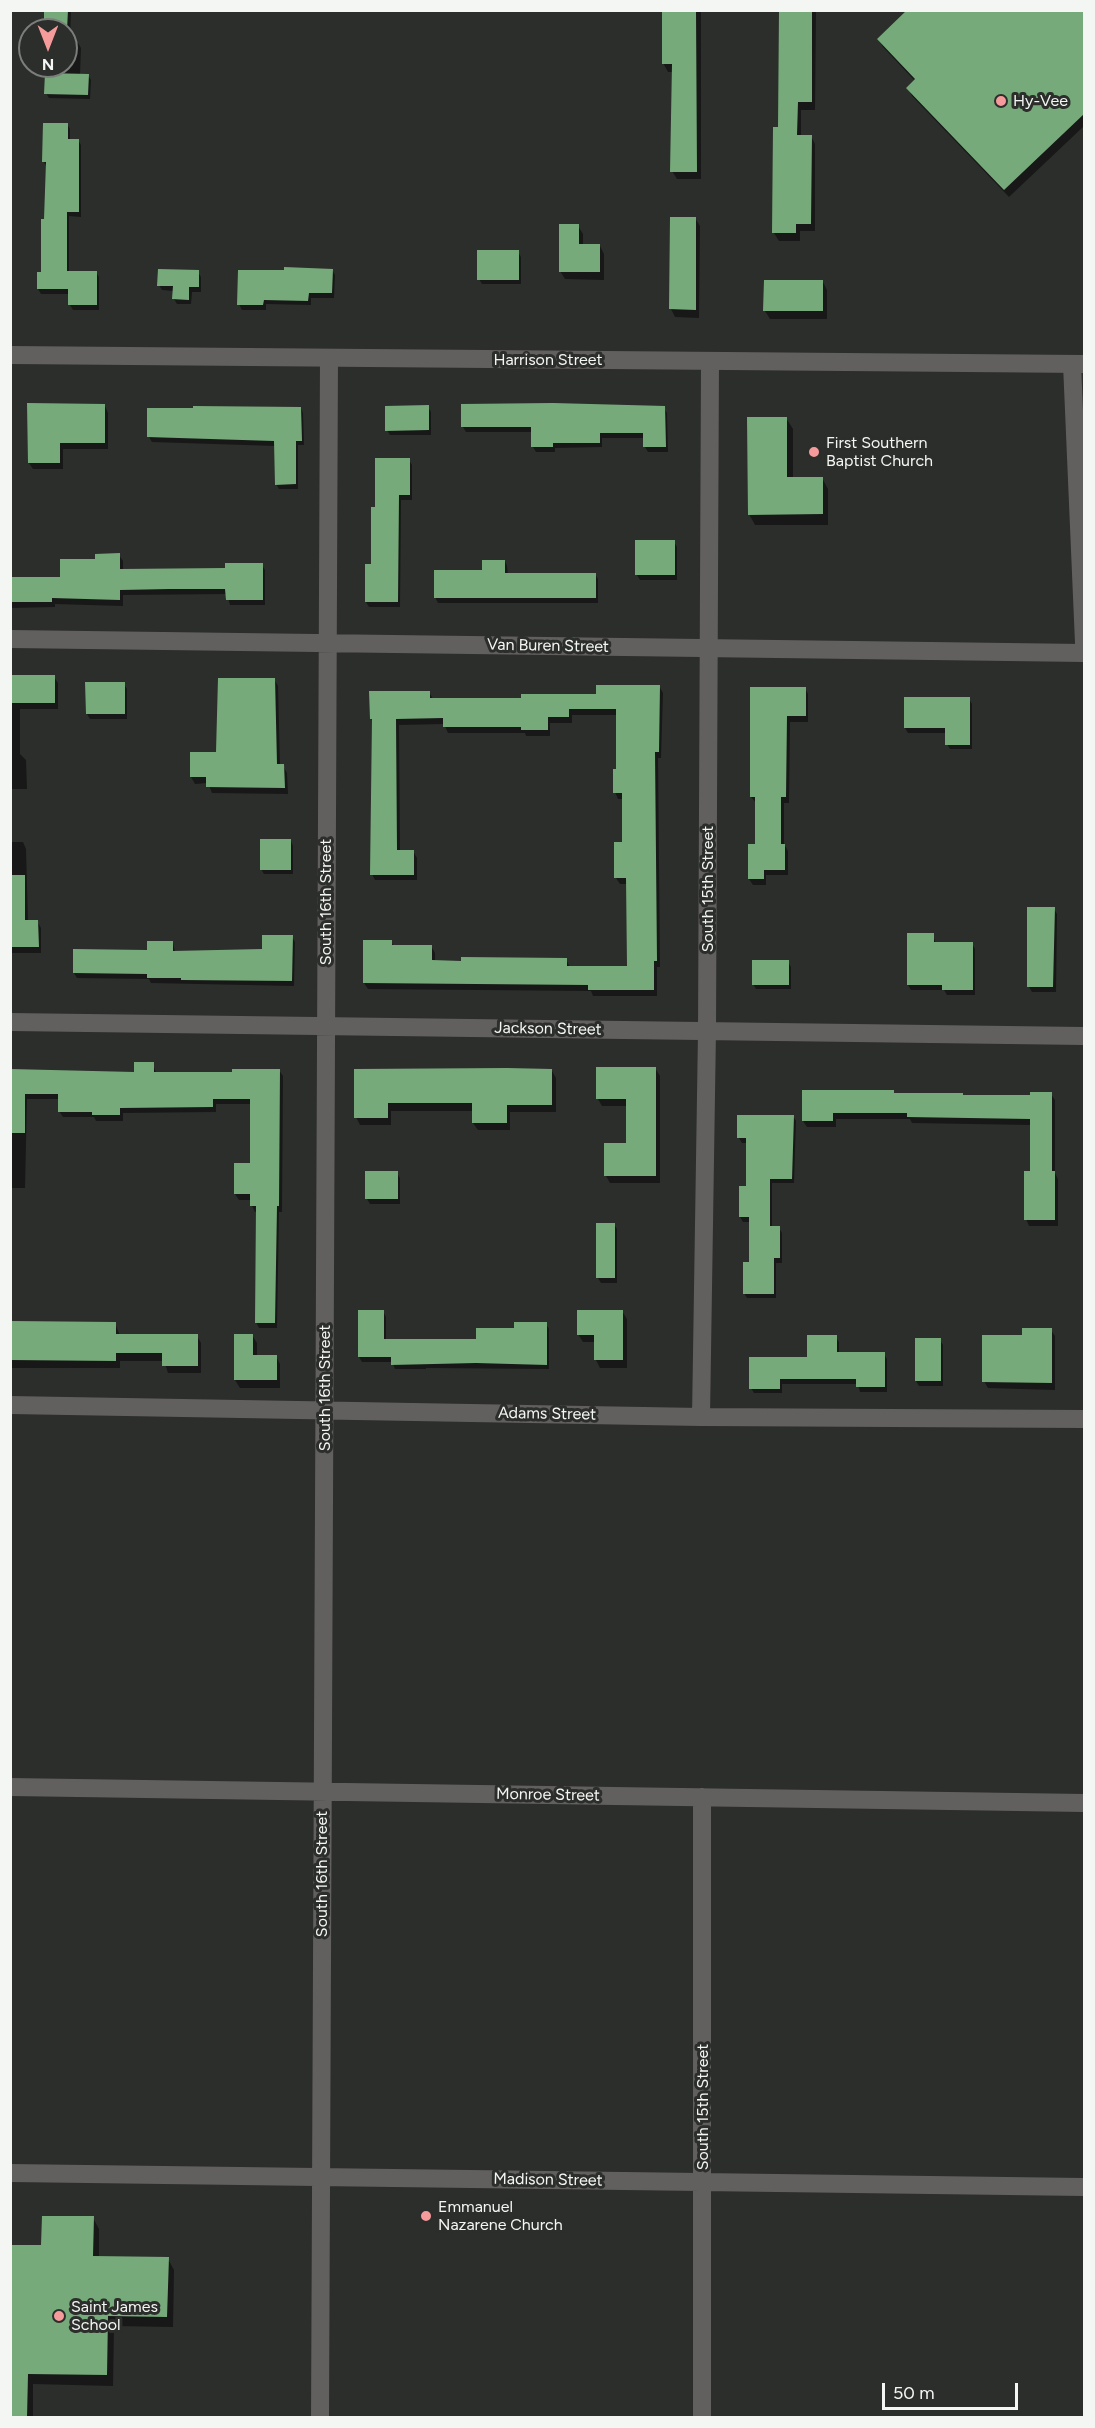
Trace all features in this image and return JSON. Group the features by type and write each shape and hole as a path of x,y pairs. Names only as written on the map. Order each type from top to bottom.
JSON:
{"street":[{"name":"Harrison Street","path":"10,355 1078,364"},
{"name":"South 16th Street","path":"320,2418 329,358"},
{"name":"South 15th Street","path":"701,1417 708,1031 710,361"},
{"path":"1078,364 1084,643"},
{"name":"Van Buren Street","path":"10,639 1084,653"},
{"name":"Jackson Street","path":"10,1022 1084,1036"},
{"name":"Adams Street","path":"10,1405 701,1417 1084,1419"},
{"name":"Monroe Street","path":"10,1787 1084,1803"},
{"name":"South 15th Street","path":"702,1797 702,2418"},
{"name":"Madison Street","path":"10,2172 1084,2187"}],"building":[{"path":"44,10 68,10 68,18 44,18"},
{"path":"662,10 696,10 697,172 670,172 672,64 662,64"},
{"path":"779,10 812,10 812,102 798,102 797,135 812,135 811,224 796,224 796,233 772,233 773,127 778,127"},
{"name":"Hy-Vee","path":"907,10 1084,10 1084,114 1004,190 906,88 915,79 877,39"},
{"path":"78,74 89,74 88,95 44,94 45,78 78,78"},
{"path":"43,123 68,123 68,139 79,139 79,212 67,212 67,271 97,271 97,305 68,305 68,289 37,289 37,272 41,272 41,219 44,219 46,162 42,162"},
{"path":"670,217 696,217 696,310 669,309"},
{"path":"559,224 579,224 579,244 600,244 600,272 559,272"},
{"path":"477,250 519,250 519,280 477,280"},
{"path":"284,267 333,269 332,293 309,293 308,301 264,300 263,305 237,305 238,270 284,270"},
{"path":"158,269 199,270 199,287 189,287 189,300 172,299 173,286 157,286"},
{"path":"764,280 823,280 823,311 763,311"},
{"path":"27,403 105,404 105,443 60,443 60,463 28,463"},
{"path":"553,403 665,406 666,447 643,447 643,433 600,433 600,443 553,443 553,447 531,447 531,427 461,427 461,404"},
{"path":"429,405 429,430 385,431 385,406"},
{"path":"193,406 301,407 302,441 296,441 296,484 275,485 274,441 147,437 147,408 193,408"},
{"path":"747,417 787,417 787,477 823,477 823,514 748,515"},
{"path":"375,458 410,458 410,495 399,495 398,602 365,602 365,564 371,564 371,507 375,507"},
{"path":"635,540 675,540 675,575 635,575"},
{"path":"120,553 120,569 225,568 225,563 263,563 263,600 226,600 225,589 169,589 120,590 120,600 52,598 52,602 10,602 10,577 60,577 60,559 95,559 95,554"},
{"path":"482,560 505,560 505,573 596,573 596,598 434,598 434,570 482,570"},
{"path":"10,675 55,675 55,703 10,703"},
{"path":"218,678 275,678 277,764 284,764 285,788 206,787 206,777 190,777 190,752 216,752"},
{"path":"85,682 125,682 125,714 86,714"},
{"path":"596,685 660,685 659,752 655,752 657,961 654,961 654,990 588,990 588,985 363,983 363,940 392,940 392,945 432,945 432,960 461,961 461,957 567,958 567,966 627,966 626,878 614,878 614,842 622,842 622,793 613,793 613,769 616,769 616,709 569,709 569,717 548,717 548,730 521,730 521,727 443,727 443,718 396,719 397,850 414,850 414,875 370,875 372,719 370,719 369,691 430,691 430,698 521,698 521,694 596,694"},
{"path":"750,687 806,687 806,716 787,716 786,797 781,797 781,844 785,844 785,870 764,870 764,879 748,879 748,844 755,844 755,797 750,797"},
{"path":"904,697 970,697 970,745 945,745 945,728 904,728"},
{"path":"260,839 291,839 291,870 260,870"},
{"path":"10,875 25,875 25,920 38,920 39,947 10,947"},
{"path":"1027,907 1055,907 1053,987 1027,987"},
{"path":"907,933 934,933 934,942 973,942 973,990 942,990 942,985 907,985"},
{"path":"262,935 293,935 292,981 181,980 181,978 147,978 147,974 73,973 73,949 147,950 147,941 173,941 173,951 262,949"},
{"path":"752,960 789,960 789,985 752,985"},
{"path":"134,1062 154,1062 154,1072 232,1072 232,1069 280,1069 275,1323 255,1323 256,1206 250,1206 250,1194 234,1194 234,1163 250,1163 250,1099 213,1099 213,1107 120,1108 120,1115 92,1115 92,1112 58,1112 58,1094 25,1094 25,1133 10,1133 10,1069 134,1072"},
{"path":"596,1067 656,1067 656,1176 604,1176 604,1143 626,1143 626,1099 596,1099"},
{"path":"354,1069 552,1069 552,1105 507,1105 507,1123 472,1123 472,1103 388,1103 388,1118 354,1118"},
{"path":"802,1090 894,1090 894,1093 963,1093 963,1095 1030,1095 1030,1092 1052,1092 1052,1171 1055,1171 1055,1220 1024,1220 1024,1171 1030,1171 1030,1119 907,1117 907,1113 833,1113 833,1121 802,1121"},
{"path":"737,1115 794,1115 792,1179 770,1179 770,1226 780,1226 780,1258 774,1258 774,1294 743,1294 743,1262 749,1262 749,1217 739,1217 739,1186 746,1186 746,1138 737,1138"},
{"path":"365,1171 398,1171 398,1199 365,1199"},
{"path":"596,1223 615,1223 615,1278 596,1278"},
{"path":"358,1310 384,1310 384,1339 476,1339 476,1328 514,1328 514,1322 547,1322 547,1365 476,1363 391,1365 391,1357 358,1357"},
{"path":"577,1310 623,1310 623,1360 594,1360 594,1335 577,1335"},
{"path":"10,1321 116,1322 116,1334 198,1334 198,1366 162,1366 162,1353 116,1353 116,1361 10,1360"},
{"path":"1022,1328 1052,1328 1052,1383 982,1382 982,1335 1022,1335"},
{"path":"234,1334 253,1334 253,1355 277,1355 277,1380 234,1380"},
{"path":"807,1335 837,1335 837,1352 885,1352 885,1387 856,1387 856,1379 780,1379 780,1389 749,1389 749,1357 807,1357"},
{"path":"915,1338 941,1338 941,1381 915,1381"},
{"name":"Saint James School","path":"42,2216 94,2216 93,2256 169,2257 167,2317 108,2316 107,2375 28,2374 27,2418 10,2418 10,2245 41,2245"}],"place":[{"name":"Hy-Vee","path":"1001,101"},
{"name":"First Southern Baptist Church","path":"814,452"},
{"name":"Emmanuel Nazarene Church","path":"426,2216"},
{"name":"Saint James School","path":"59,2316"}]}
